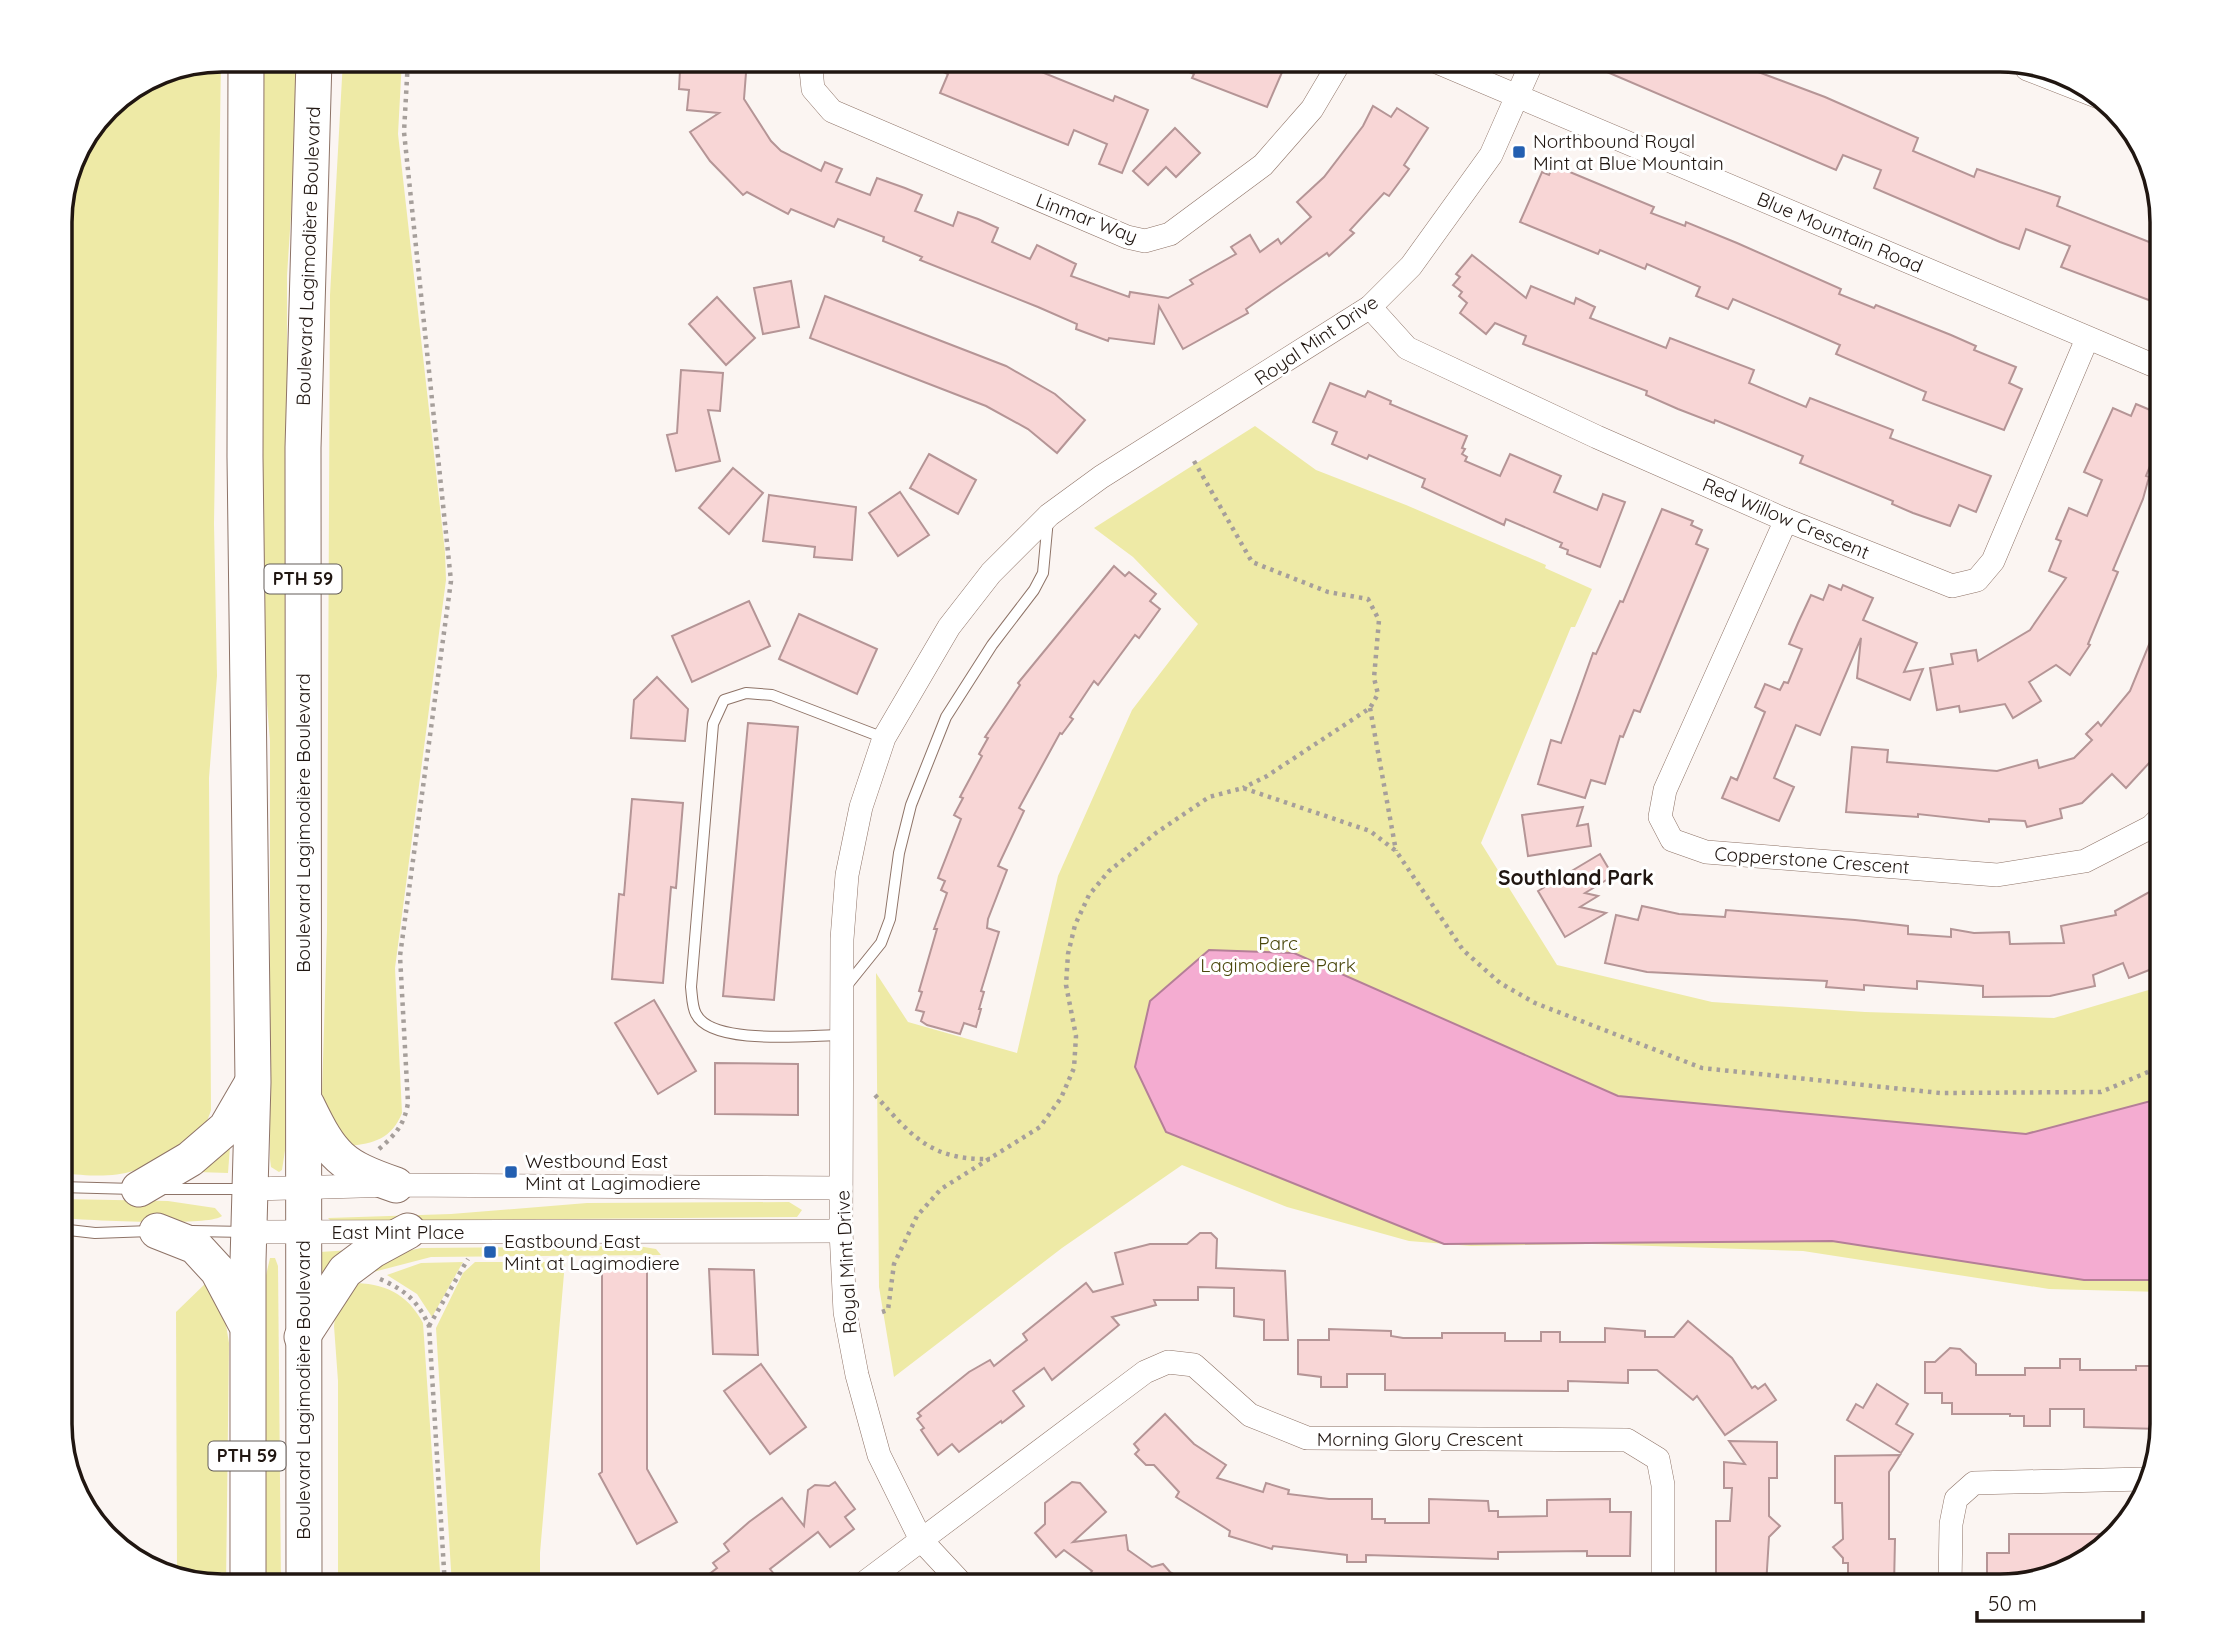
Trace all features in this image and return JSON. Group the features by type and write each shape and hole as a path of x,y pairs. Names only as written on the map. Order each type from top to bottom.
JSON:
{"main road":[{"name":"PTH 59","path":"246,72 245,457 253,1082 247,1325 248,1574"},
{"name":"Boulevard Lagimodière Boulevard","path":"304,1574 303,370 314,72"},
{"path":"139,1189 190,1159 226,1128 253,1082"},
{"path":"304,1098 326,1145 360,1173 396,1185"},
{"path":"157,1231 195,1246 218,1271 247,1325"},
{"path":"302,1337 345,1271 373,1250 408,1231"}],"street":[{"name":"Linmar Way","path":"811,72 813,89 832,111 1127,237 1146,240 1170,234 1263,165 1312,109 1334,72"},
{"path":"1463,72 1519,94"},
{"name":"Royal Mint Drive","path":"952,1574 921,1540 880,1455 857,1375 845,1311 841,1231 841,1035 848,875 861,807 884,738 949,627 991,573 1049,515 1101,477 1370,307 1411,266 1491,155 1528,72"},
{"name":"Blue Mountain Road","path":"1519,94 2150,364"},
{"name":"Red Willow Crescent","path":"1370,307 1407,348 1597,437 1786,520 1952,586 1977,580 1993,561 2087,339"},
{"name":"Copperstone Crescent","path":"1786,520 1665,790 1660,817 1672,840 1706,852 1997,875 2085,861 2150,828"},
{"path":"252,1189 396,1185 841,1188"},
{"name":"East Mint Place","path":"248,1232 841,1231"},
{"name":"Morning Glory Crescent","path":"921,1540 1146,1372 1168,1362 1194,1365 1251,1415 1307,1438 1627,1440 1658,1459 1663,1485 1663,1574"},
{"path":"1950,1574 1951,1524 1956,1499 1974,1483 2139,1479"},
{"path":"877,1574 921,1540"}],"lane":[{"path":"842,991 881,943 890,919 899,853 911,805 946,717 1043,573 1049,515"},
{"path":"841,1035 739,1035 713,1030 696,1015 691,988 713,724 723,700 746,693 772,695 884,738"},
{"path":"72,1186 252,1189"},
{"path":"72,1230 95,1233 248,1232"}],"path":[{"path":"374,1153 397,1133 405,1121 408,1102 400,956 451,581 404,132 407,72"},
{"path":"882,1312 888,1310 894,1264 917,1216 942,1189 1040,1126 1060,1098 1074,1068 1076,1036 1066,985 1068,954 1075,925 1088,895 1109,871 1156,833 1209,797 1243,788 1267,776 1370,708 1377,694 1374,678 1379,620 1368,599 1328,592 1252,562 1194,461"},
{"path":"1370,708 1396,851"},
{"path":"1243,788 1370,831 1396,851 1463,950 1500,983 1535,1003 1702,1068 1916,1091 2101,1092 2150,1071"},
{"path":"875,1096 909,1133 942,1155 964,1160 990,1160"},
{"path":"429,1326 468,1259"},
{"path":"376,1277 407,1293 421,1309 429,1326 444,1574"}],"green space":[{"path":"221,72 214,524 217,676 209,778 211,1110 205,1125 192,1140 158,1161 119,1174 72,1174 73,202 87,156 109,123 123,109 147,92 174,80"},
{"path":"260,72 300,72 287,276 288,1131 282,1170 279,1172 271,1167 270,1159 270,741 261,630"},
{"path":"342,72 401,72 398,134 446,580 395,968 402,1113 393,1128 381,1138 366,1144 348,1146 324,1109 322,1093 327,930 330,295"},
{"name":"Parc Lagimodiere Park","path":"1255,426 1316,470 1546,565 1545,568 1592,589 1575,627 1571,627 1481,843 1557,965 1712,1002 1865,1012 2054,1018 2150,990 2150,1292 2049,1289 1803,1251 1592,1244 1471,1246 1409,1241 1287,1207 1182,1165 1062,1248 894,1377 879,1287 876,973 908,1022 1017,1053 1058,876 1132,710 1198,624 1133,557 1094,528"},
{"path":"230,1146 228,1173 197,1172"},
{"path":"72,1199 168,1201 215,1208 222,1216 195,1221 72,1219"},
{"path":"789,1202 802,1210 797,1217 331,1221 328,1218 451,1214 587,1203"},
{"path":"638,1246 656,1249 661,1255 431,1257 358,1276 394,1254 421,1248"},
{"path":"351,1250 321,1285 320,1252"},
{"path":"270,1258 275,1258 278,1266 281,1574 261,1574 264,1284"},
{"path":"463,1262 432,1317 417,1294 387,1275 421,1263"},
{"path":"475,1262 565,1262 540,1574 451,1574 436,1328 463,1273"},
{"path":"207,1282 224,1313 229,1343 226,1574 177,1567 176,1312"},
{"path":"351,1283 363,1283 384,1288 402,1297 423,1323 440,1574 338,1574 338,1381 334,1326 336,1310"}],"shaded area":[{"path":"1209,950 1294,953 1618,1096 2026,1134 2150,1101 2150,1280 2084,1280 1832,1241 1444,1244 1166,1132 1135,1067 1150,1001"}],"building":[{"path":"680,72 746,72 744,99 771,141 781,151 821,171 825,162 842,169 836,182 870,195 877,178 922,195 915,211 953,226 958,212 978,219 998,228 992,242 1030,259 1037,245 1076,264 1071,276 1129,297 1130,292 1168,298 1193,284 1190,280 1236,254 1231,247 1250,235 1260,252 1278,239 1281,244 1311,217 1297,202 1324,177 1363,126 1373,106 1391,117 1397,108 1428,128 1404,165 1409,169 1389,196 1384,193 1350,230 1354,233 1329,256 1327,253 1246,309 1248,313 1183,349 1159,306 1154,344 1109,338 1108,341 1076,329 1077,324 1038,307 920,260 922,257 883,241 884,237 838,219 834,227 791,209 788,214 747,192 743,195 710,161 690,132 719,113 687,110 689,90 679,89"},
{"path":"943,72 1042,72 1113,101 1115,96 1148,110 1122,173 1099,164 1107,144 1074,130 1068,145 940,93 948,74"},
{"path":"1189,72 1282,72 1267,107 1192,78 1194,74"},
{"path":"1607,72 1758,72 1825,97 1918,138 1913,151 1974,177 1977,169 2060,197 2057,206 2150,242 2150,300 2061,267 2070,246 2026,229 2019,249 1874,188 1881,170 1843,155 1836,170"},
{"path":"1175,128 1200,153 1176,177 1166,167 1148,185 1133,171"},
{"path":"1553,165 1654,207 1651,213 1685,226 1686,222 1737,243 1841,289 1839,294 1874,308 1876,305 1951,335 1976,346 1974,350 2016,367 2009,383 2022,389 2004,430 1923,400 1926,392 1836,354 1840,345 1794,325 1733,299 1728,309 1696,296 1700,287 1647,264 1645,269 1600,250 1598,254 1520,222 1542,172 1549,175"},
{"path":"1472,255 1526,298 1531,286 1574,304 1576,298 1595,307 1590,318 1666,348 1670,338 1754,370 1749,383 1806,407 1810,398 1893,430 1890,438 1991,476 1976,512 1959,505 1950,526 1913,513 1892,504 1893,501 1800,463 1803,456 1715,420 1714,423 1678,409 1646,395 1647,391 1523,344 1526,336 1495,323 1486,334 1460,313 1467,303 1459,296 1462,292 1453,285 1460,277 1456,274"},
{"path":"791,281 799,327 763,334 754,288"},
{"path":"825,296 1006,366 1055,394 1085,420 1057,453 1028,429 986,406 810,338"},
{"path":"717,297 755,338 726,365 689,324"},
{"path":"681,370 723,373 720,411 708,410 720,461 676,471 667,435 677,433"},
{"path":"1330,383 1365,397 1368,391 1391,401 1390,404 1467,436 1462,448 1465,449 1462,454 1467,457 1465,461 1500,476 1510,454 1561,476 1554,492 1597,510 1603,494 1625,502 1600,567 1567,554 1568,550 1560,547 1562,543 1506,519 1504,525 1422,487 1425,479 1369,455 1367,459 1332,444 1337,432 1313,422"},
{"path":"2136,404 2150,410 2150,466 2146,476 2149,477 2143,499 2113,570 2118,572 2088,644 2090,645 2070,675 2056,665 2029,682 2041,701 2013,718 2005,704 1960,712 1959,706 1937,710 1930,668 1953,664 1951,654 1976,650 1978,661 2030,630 2066,578 2049,571 2061,541 2056,539 2069,508 2087,516 2102,480 2084,472 2113,408 2131,416"},
{"path":"929,454 976,480 958,514 910,488"},
{"path":"733,468 763,493 729,534 699,508"},
{"path":"900,492 929,535 898,556 869,513"},
{"path":"769,495 856,507 852,560 814,557 815,547 763,541"},
{"path":"1662,509 1693,521 1691,525 1702,530 1696,544 1708,549 1640,712 1634,710 1623,737 1620,736 1605,784 1591,780 1585,798 1538,784 1551,740 1561,743 1593,653 1596,654 1620,601 1623,602"},
{"path":"1114,566 1125,576 1129,572 1156,594 1150,601 1160,609 1139,638 1135,635 1098,685 1094,681 1070,717 1073,719 1062,734 1060,733 1019,808 1024,811 998,866 1007,870 987,928 999,932 981,991 984,992 976,1027 964,1023 960,1034 927,1025 921,1021 924,1012 916,1010 937,929 934,929 947,893 941,890 945,881 938,878 961,819 954,815 963,798 960,797 982,756 979,754 988,738 985,737 1020,685 1018,683"},
{"path":"1829,585 1841,590 1843,585 1873,598 1863,620 1917,643 1904,672 1923,669 1910,700 1857,678 1861,638 1820,735 1796,725 1774,778 1794,787 1779,821 1722,798 1731,777 1737,780 1765,712 1755,707 1765,684 1780,690 1784,682 1788,683 1802,649 1789,644 1811,595 1823,600"},
{"path":"749,601 770,646 692,682 672,636"},
{"path":"799,614 877,649 857,694 779,659"},
{"path":"2150,642 2150,762 2126,788 2112,774 2082,803 2060,809 2062,818 2027,827 2025,821 1989,819 1989,822 1918,814 1918,817 1846,812 1852,747 1888,750 1887,762 1997,771 2037,760 2039,768 2074,758 2092,740 2086,734 2098,722 2101,726 2130,691"},
{"path":"657,677 688,709 685,741 631,738 634,700"},
{"path":"748,723 798,727 774,1000 723,996"},
{"path":"632,799 683,803 676,888 671,887 663,983 612,979 619,894 624,895"},
{"path":"1583,807 1577,826 1588,824 1591,846 1528,856 1522,815"},
{"path":"1600,854 1613,876 1585,893 1598,896 1580,907 1606,913 1565,937 1538,891"},
{"path":"2150,892 2150,970 2129,978 2123,963 2093,975 2095,986 2050,996 1983,997 1983,986 1917,981 1917,989 1864,985 1864,990 1826,987 1827,981 1647,972 1605,963 1616,915 1638,920 1642,906 1679,914 1725,917 1726,910 1855,920 1908,926 1908,934 1951,937 1951,929 1974,933 2009,932 2010,944 2064,943 2061,926 2116,915 2115,911"},
{"path":"654,1000 696,1071 658,1094 615,1023"},
{"path":"715,1063 798,1064 798,1115 715,1114"},
{"path":"1200,1233 1211,1233 1217,1239 1216,1268 1285,1271 1288,1340 1264,1340 1264,1320 1234,1316 1234,1288 1198,1287 1198,1300 1154,1300 1156,1305 1112,1317 1119,1325 1052,1380 1044,1368 1013,1391 1024,1406 1002,1423 1001,1421 959,1452 952,1444 938,1455 921,1430 924,1428 917,1419 921,1416 918,1413 969,1372 990,1360 994,1366 1027,1340 1023,1334 1086,1283 1093,1292 1123,1284 1115,1253 1150,1244 1187,1244"},
{"path":"602,1268 647,1269 647,1469 677,1522 637,1544 599,1474 602,1472"},
{"path":"709,1269 754,1270 758,1355 713,1354"},
{"path":"1688,1321 1732,1358 1752,1388 1755,1386 1758,1389 1765,1384 1776,1400 1725,1435 1697,1396 1693,1400 1657,1370 1628,1370 1628,1383 1568,1381 1568,1391 1385,1390 1385,1374 1347,1374 1347,1387 1321,1387 1321,1377 1298,1374 1298,1340 1329,1340 1329,1329 1391,1331 1391,1336 1403,1338 1442,1338 1442,1333 1505,1333 1505,1341 1541,1341 1541,1332 1560,1332 1560,1342 1605,1342 1605,1328 1645,1331 1645,1337 1674,1337"},
{"path":"1950,1348 1960,1349 1976,1364 1976,1375 2025,1375 2025,1368 2060,1368 2060,1359 2080,1359 2080,1370 2136,1370 2136,1366 2150,1366 2150,1429 2084,1427 2084,1409 2050,1409 2050,1426 2024,1426 2024,1416 2010,1414 1952,1414 1952,1403 1942,1403 1942,1393 1925,1393 1925,1362 1935,1362"},
{"path":"761,1364 806,1427 770,1454 724,1391"},
{"path":"1877,1384 1908,1404 1896,1424 1913,1434 1901,1453 1847,1420 1856,1404 1863,1408"},
{"path":"1165,1414 1194,1444 1226,1465 1217,1478 1263,1492 1266,1483 1289,1490 1288,1494 1329,1499 1372,1499 1372,1519 1385,1519 1385,1523 1429,1523 1429,1499 1488,1501 1489,1511 1498,1511 1498,1517 1547,1516 1547,1500 1610,1499 1610,1512 1631,1512 1630,1556 1587,1556 1587,1551 1498,1552 1498,1559 1366,1555 1366,1562 1347,1562 1347,1555 1273,1546 1272,1549 1229,1536 1230,1531 1176,1497 1179,1492 1154,1465 1146,1465 1135,1454 1139,1450 1134,1444"},
{"path":"1729,1441 1777,1442 1777,1478 1769,1478 1769,1516 1780,1526 1769,1537 1767,1574 1716,1574 1716,1521 1730,1521 1732,1488 1724,1488 1724,1462 1745,1464"},
{"path":"1900,1455 1889,1472 1889,1539 1895,1539 1894,1574 1848,1574 1848,1563 1843,1563 1843,1558 1833,1547 1843,1539 1842,1503 1835,1503 1835,1456"},
{"path":"835,1482 855,1509 845,1517 854,1529 830,1547 818,1532 770,1569 774,1574 709,1574 717,1568 713,1563 729,1551 724,1544 749,1522 782,1498 804,1526 808,1490 815,1485 829,1486"},
{"path":"1072,1482 1080,1483 1106,1512 1073,1542 1126,1535 1128,1550 1152,1567 1163,1564 1174,1574 1090,1574 1092,1571 1064,1550 1056,1557 1035,1533 1045,1524 1045,1503"},
{"path":"2009,1534 2101,1534 2083,1549 2048,1566 2010,1574 1987,1574 1987,1553 2009,1553"}],"place":[{"name":"Northbound Royal Mint at Blue Mountain","path":"1519,152"},
{"name":"Westbound East Mint at Lagimodiere","path":"511,1172"},
{"name":"Eastbound East Mint at Lagimodiere","path":"490,1252"}],"district":[{"name":"Southland Park","path":"1576,878"}]}
